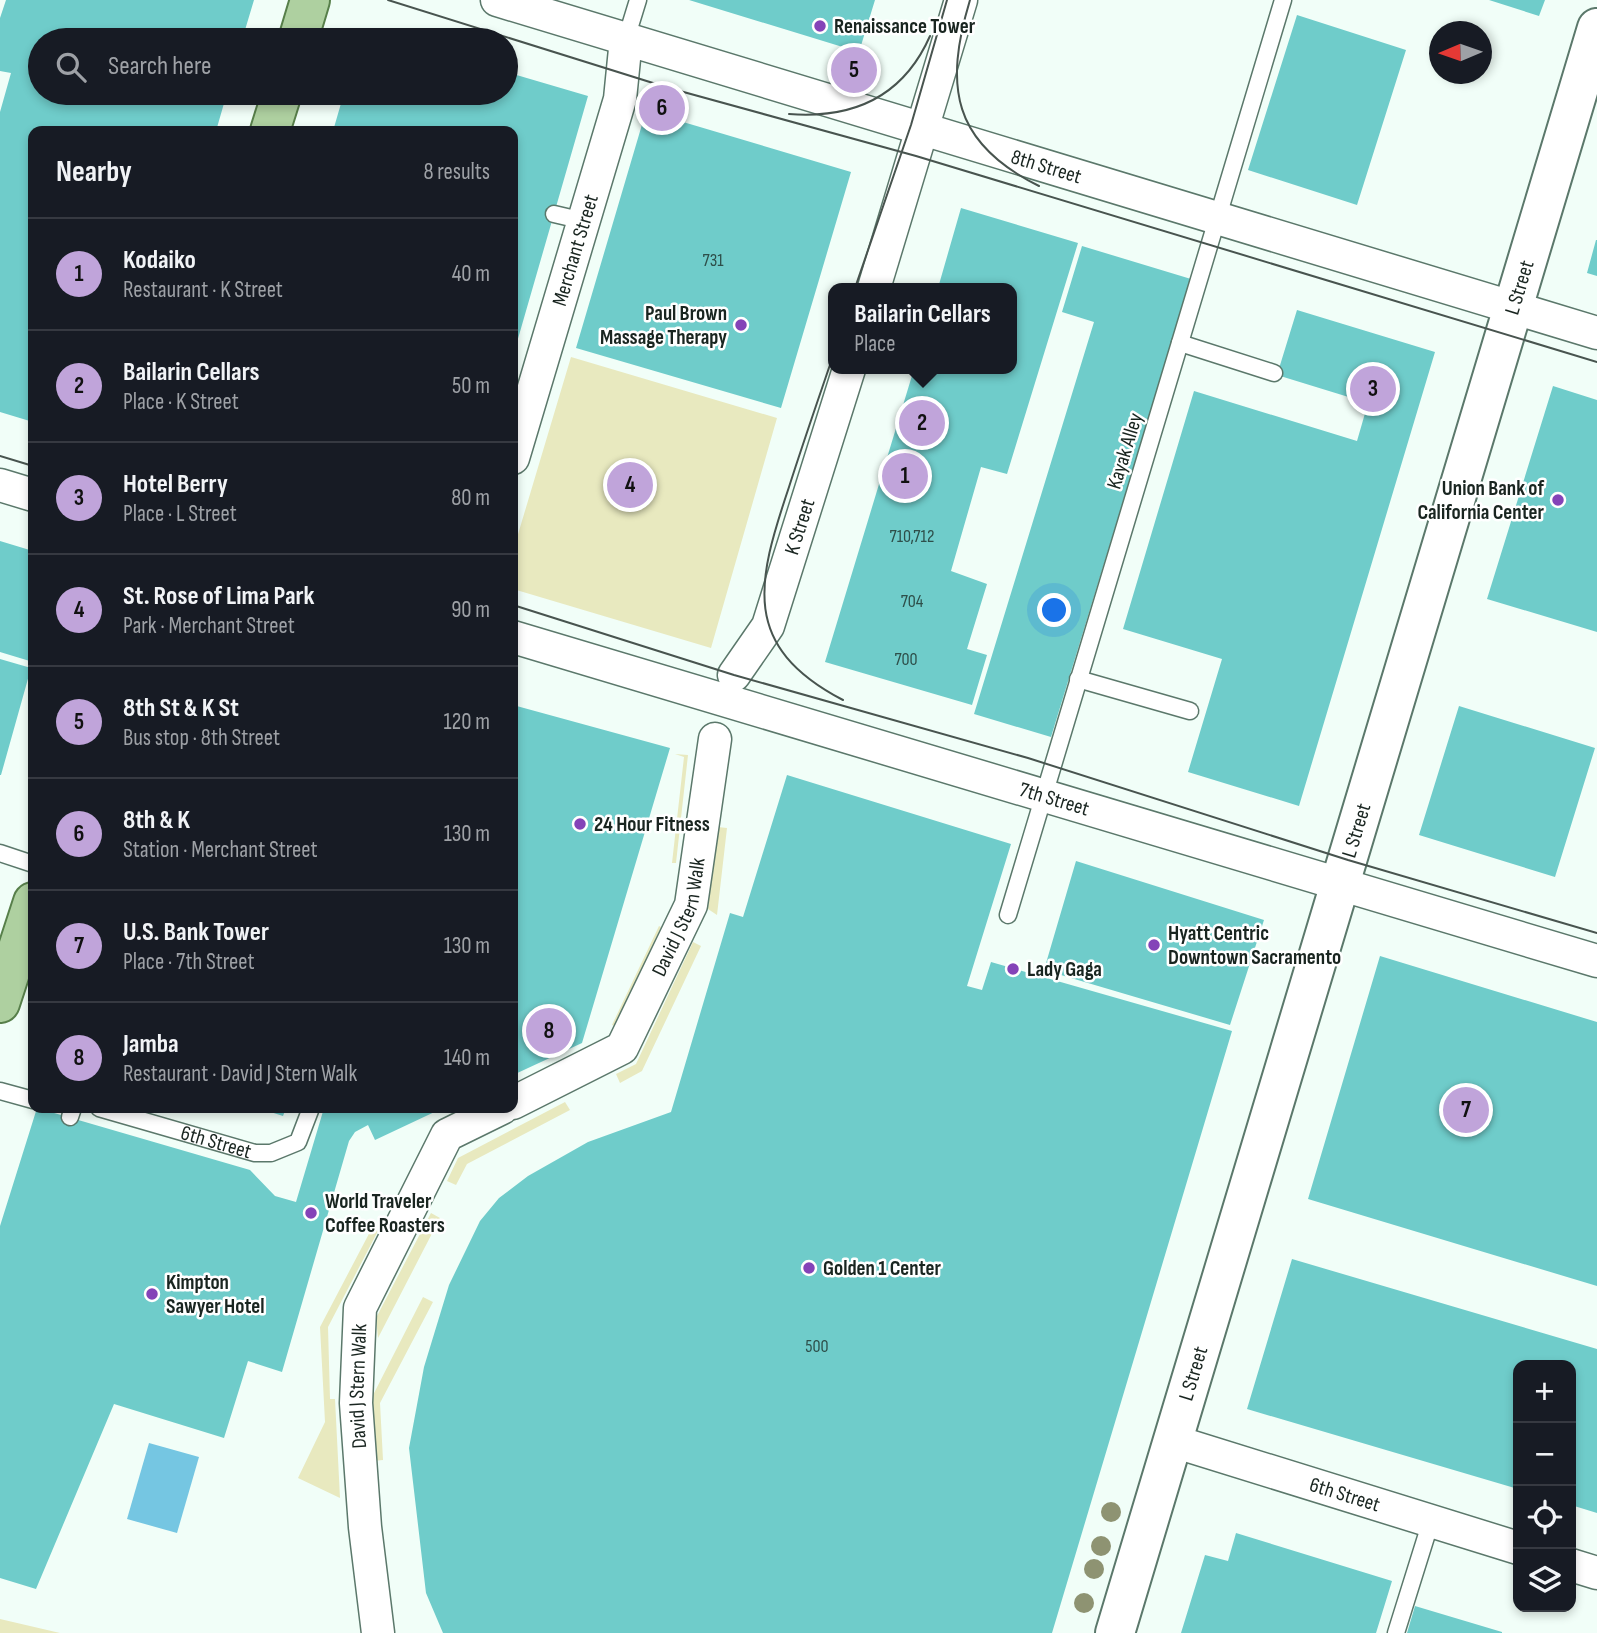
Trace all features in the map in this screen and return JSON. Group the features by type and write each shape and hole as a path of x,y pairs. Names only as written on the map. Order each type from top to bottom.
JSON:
{"main road":[{"path":"302,28 310,0"},
{"name":"L Street","path":"1115,1633 1597,28"},
{"path":"272,126 278,105"},
{"path":"0,1003 28,924"}],"street":[{"name":"8th Street","path":"497,0 1597,333"},
{"path":"876,283 961,0"},
{"name":"Merchant Street","path":"518,436 569,217 620,99 626,39"},
{"name":"K Street","path":"734,675 768,626 847,374"},
{"path":"0,485 28,493"},
{"name":"7th Street","path":"518,638 1597,961"},
{"name":"David J Stern Walk","path":"518,1100 622,1048 691,905 715,739"},
{"name":"David J Stern Walk","path":"378,1633 365,1527 356,1403 360,1308 447,1135 492,1113"},
{"name":"6th Street","path":"1174,1441 1513,1546"},
{"path":"1576,1567 1597,1573"}],"lane":[{"path":"626,39 638,0"},
{"name":"Kayak Alley","path":"1008,915 1283,0"},
{"path":"1180,344 1273,373"},
{"path":"1078,679 1190,711"},
{"path":"0,853 28,861"},
{"path":"0,1091 28,1099"},
{"name":"6th Street","path":"116,1113 255,1153 271,1153 298,1142 309,1113"},
{"path":"1396,1633 1431,1521"}],"green space":[{"path":"571,357 777,418 711,648 518,590 518,534"},
{"path":"675,754 688,755 676,863 672,863 684,757"},
{"path":"719,787 718,827 727,828 717,915 708,909"},
{"path":"659,926 661,927 615,1026 612,1025"},
{"path":"693,942 701,946 642,1071 620,1083 616,1074 636,1064"},
{"path":"565,1102 570,1110 467,1164 456,1185 447,1181 458,1158"},
{"path":"431,1213 440,1218 378,1338 376,1318"},
{"path":"372,1228 378,1231 328,1327 330,1399 335,1399 340,1498 298,1478 325,1422 320,1327"},
{"path":"423,1297 433,1302 380,1403 383,1460 373,1461 370,1401"},
{"path":"0,1619 60,1633 0,1633"}],"water":[{"path":"149,1443 199,1457 177,1533 127,1519"}],"building":[{"path":"6,0 254,0 246,28 28,28 28,105 224,105 217,126 28,126 28,420 0,412 0,112 11,73 0,71 0,18"},
{"name":"Renaissance Tower","path":"689,0 875,0 859,52"},
{"path":"1489,0 1545,0 1539,16"},
{"path":"1297,15 1406,50 1357,205 1248,170"},
{"path":"518,76 588,96 518,339 518,126 334,126 341,105 518,105"},
{"path":"646,111 851,172 781,408 576,348"},
{"path":"961,208 1078,243 1007,474 981,467 951,571 987,584 967,649 987,655 972,705 825,662 912,374 1017,374 1017,283 939,283"},
{"path":"1597,240 1597,276 1587,273"},
{"path":"1082,246 1191,279 1051,737 974,714 1094,322 1062,312"},
{"path":"1297,310 1435,352 1299,806 1188,772 1222,659 1123,629 1194,391 1357,441 1368,403 1277,375"},
{"name":"Union Bank of California Center","path":"1553,386 1597,400 1597,632 1487,599"},
{"path":"0,541 28,549 28,660 0,652"},
{"path":"0,659 28,667 28,679 0,775"},
{"name":"24 Hour Fitness","path":"518,706 670,748 582,1043 518,1073"},
{"path":"1459,706 1595,748 1555,877 1419,835"},
{"name":"Golden 1 Center","path":"787,775 1011,844 967,986 982,990 991,962 1232,1031 1052,1633 443,1633 426,1593 409,1448 424,1367 449,1285 480,1221 499,1198 528,1176 588,1142 671,1112 730,913 743,917"},
{"name":"Hyatt Centric Downtown Sacramento","path":"1076,861 1264,920 1230,1025 1044,970"},
{"path":"1380,956 1597,1022 1597,1286 1308,1199"},
{"name":"Kimpton Sawyer Hotel","path":"35,1113 54,1113 250,1170 275,1196 296,1202 323,1113 432,1113 375,1140 368,1125 355,1132 349,1141 282,1372 248,1361 224,1438 114,1404 36,1589 0,1578 0,1226"},
{"path":"1292,1259 1597,1349 1597,1513 1576,1507 1576,1360 1513,1360 1513,1488 1247,1409"},
{"path":"1236,1533 1392,1581 1376,1633 1181,1633 1205,1555 1228,1561"},
{"path":"1415,1606 1502,1632 1502,1633 1407,1633"}],"tram line":[{"path":"388,0 477,28"},
{"path":"857,283 911,125 947,0"},
{"path":"970,0 958,59 957,85 962,109 972,131 988,151 1010,169 1039,186"},
{"path":"789,114 835,112 874,100 906,75 930,36"},
{"path":"518,41 669,88 916,156 1597,362"},
{"path":"828,371 769,553 765,609 772,634 787,657 810,679 843,700"},
{"path":"0,456 28,464"},
{"path":"518,607 734,675 1028,758 1348,860 1597,933"}],"place":[{"name":"Renaissance Tower","path":"820,26"},
{"name":"8th St & K St","path":"854,70"},
{"name":"8th & K","path":"662,108"},
{"name":"Paul Brown Massage Therapy","path":"741,325"},
{"name":"Hotel Berry","path":"1373,389"},
{"name":"Bailarin Cellars","path":"922,423"},
{"name":"Kodaiko","path":"905,476"},
{"name":"St. Rose of Lima Park","path":"630,485"},
{"name":"Union Bank of California Center","path":"1558,500"},
{"name":"24 Hour Fitness","path":"580,824"},
{"name":"Hyatt Centric Downtown Sacramento","path":"1154,945"},
{"name":"Lady Gaga","path":"1013,969"},
{"name":"Jamba","path":"549,1031"},
{"name":"U.S. Bank Tower","path":"1466,1110"},
{"name":"World Traveler Coffee Roasters","path":"311,1213"},
{"name":"Golden 1 Center","path":"809,1268"},
{"name":"Kimpton Sawyer Hotel","path":"152,1294"}]}
